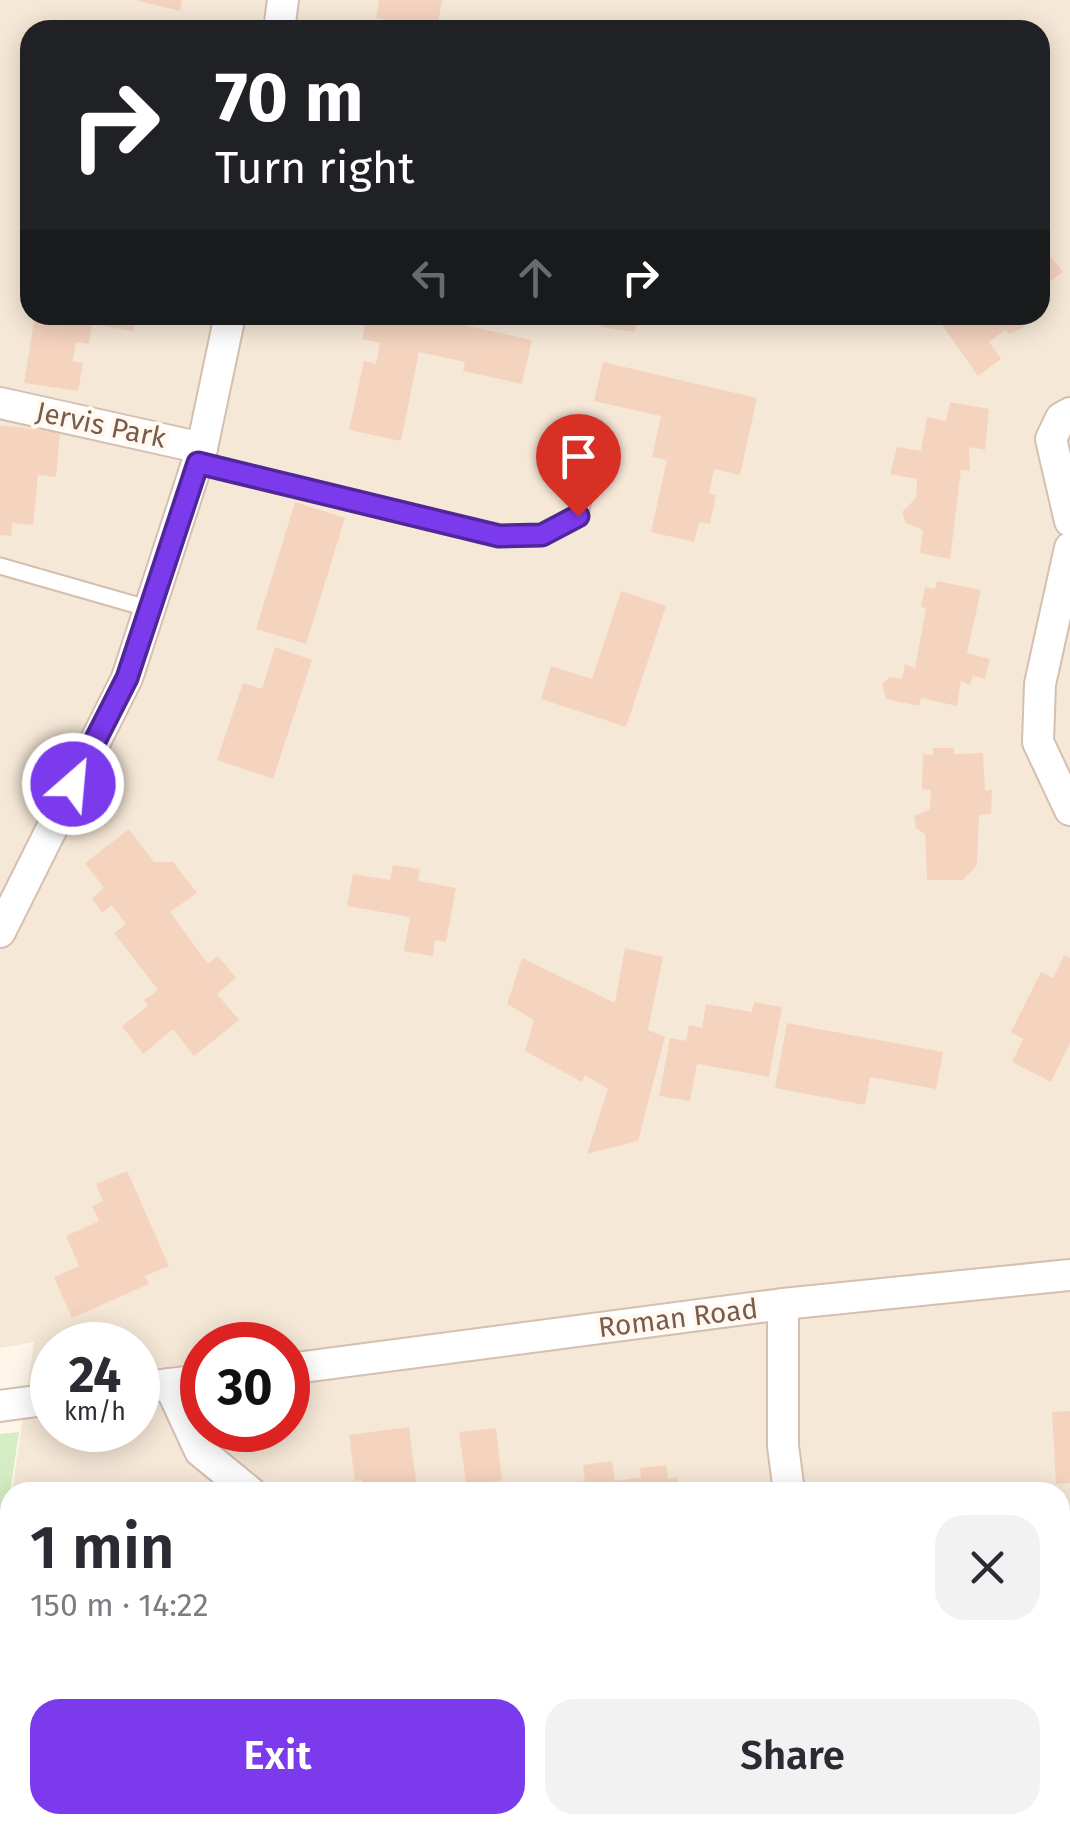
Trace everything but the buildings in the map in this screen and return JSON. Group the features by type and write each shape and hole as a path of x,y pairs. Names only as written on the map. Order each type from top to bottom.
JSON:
{"street":[{"path":"0,932 127,678 200,456 228,325"},
{"name":"Jervis Park","path":"0,403 200,456"},
{"path":"1070,413 1061,418 1050,438 1070,521"},
{"path":"1070,548 1040,684 1038,742 1070,810"},
{"path":"1022,1282 1070,1258"},
{"name":"Roman Road","path":"310,1365 783,1304 1070,1275"},
{"path":"783,1304 788,1482"},
{"path":"160,1385 180,1383"},
{"path":"169,1384 200,1451 238,1482"},
{"path":"0,1406 30,1402"}],"lane":[{"path":"200,456 499,536 542,535 578,516 588,482"},
{"path":"0,566 150,609"}],"shaded area":[{"path":"0,0 1070,0 1070,1482 13,1482 30,1369 30,1452 160,1452 160,1322 30,1322 30,1343 0,1348"}],"green space":[{"path":"19,1432 12,1482 0,1482 0,1434"}],"route":[{"path":"73,784 127,678 198,463 499,536 542,535 578,516"}]}
